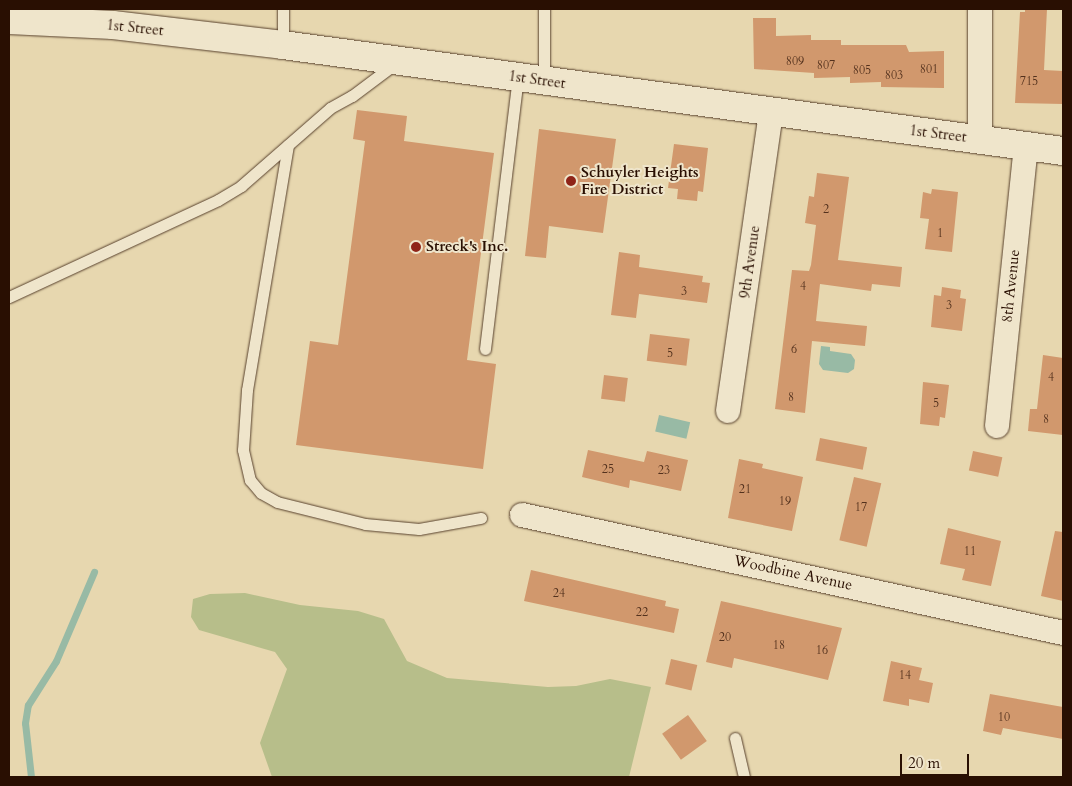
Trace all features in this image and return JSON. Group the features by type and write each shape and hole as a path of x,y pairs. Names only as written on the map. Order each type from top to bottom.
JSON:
{"street":[{"path":"980,9 980,140"},
{"name":"1st Street","path":"11,16 114,25 283,45 772,113 1063,151"},
{"name":"9th Avenue","path":"728,411 772,113"},
{"name":"8th Avenue","path":"997,426 1026,146"},
{"name":"Woodbine Avenue","path":"522,514 1063,633"}],"lane":[{"path":"283,9 283,45"},
{"path":"485,350 544,9"},
{"path":"9,297 218,200 241,186 330,108 352,96 400,61"},
{"path":"288,145 247,390 243,450 250,480 261,493 277,502 365,524 419,529 480,518"},
{"path":"735,738 744,777"}],"shaded area":[{"path":"821,346 830,347 830,351 851,354 855,360 854,369 848,373 823,370 819,364"},
{"path":"659,415 690,422 686,439 655,432"},
{"path":"245,593 300,605 358,611 384,619 407,661 447,678 548,687 576,686 610,679 651,687 629,777 272,777 260,743 287,669 275,652 199,630 191,617 193,599 210,594"}],"building":[{"path":"1025,9 1047,9 1044,70 1063,71 1063,104 1015,103 1020,12 1025,12"},
{"path":"753,18 776,18 776,36 811,35 811,40 841,40 841,45 906,45 909,52 944,51 944,88 881,87 881,82 850,83 850,77 814,78 814,73 754,69"},
{"name":"Streck's Inc.","path":"357,110 407,116 404,141 494,153 467,360 496,364 483,469 296,445 310,341 338,345 365,141 353,139"},
{"name":"Schuyler Heights Fire District","path":"539,129 616,139 603,233 549,226 546,258 525,256"},
{"path":"674,144 708,148 703,192 698,191 697,201 677,199 678,189 668,188"},
{"path":"817,173 849,177 838,260 902,267 900,287 872,284 871,291 820,284 816,321 867,326 865,346 812,341 805,413 775,409 792,270 809,271 811,265 816,225 805,223 809,196 814,197"},
{"path":"932,189 958,192 952,252 925,249 929,219 920,218 923,192 931,194"},
{"path":"619,252 640,255 639,267 703,276 702,282 710,283 707,303 639,294 636,318 611,315"},
{"path":"942,287 961,290 960,298 966,299 962,331 931,327 934,295 941,296"},
{"path":"650,334 690,339 686,366 647,361"},
{"path":"1043,355 1063,358 1063,435 1028,431 1030,409 1037,409"},
{"path":"604,375 628,378 625,402 601,399"},
{"path":"923,382 949,385 945,418 940,417 939,426 920,424"},
{"path":"820,438 867,447 863,470 816,461"},
{"path":"588,450 644,462 647,451 688,460 681,491 630,480 629,488 582,477"},
{"path":"973,451 1002,457 998,477 969,471"},
{"path":"739,459 763,464 762,468 803,477 792,531 728,518"},
{"path":"854,477 881,483 867,547 839,540"},
{"path":"948,528 1001,541 991,586 962,580 965,569 940,564"},
{"path":"1055,531 1063,532 1063,601 1041,596"},
{"path":"531,570 666,601 665,606 679,609 674,633 524,601"},
{"path":"721,601 842,628 828,680 734,658 732,668 706,662"},
{"path":"671,659 697,665 691,690 665,684"},
{"path":"891,661 922,668 919,680 933,683 929,703 909,699 909,706 883,701"},
{"path":"990,694 1063,707 1063,739 1003,728 1001,735 983,731"},
{"path":"688,715 707,741 681,760 662,734"}],"waterway":[{"path":"31,777 25,723 28,705 56,661 94,572"}],"place":[{"name":"Schuyler Heights Fire District","path":"571,181"},
{"name":"Streck's Inc.","path":"416,247"}]}
